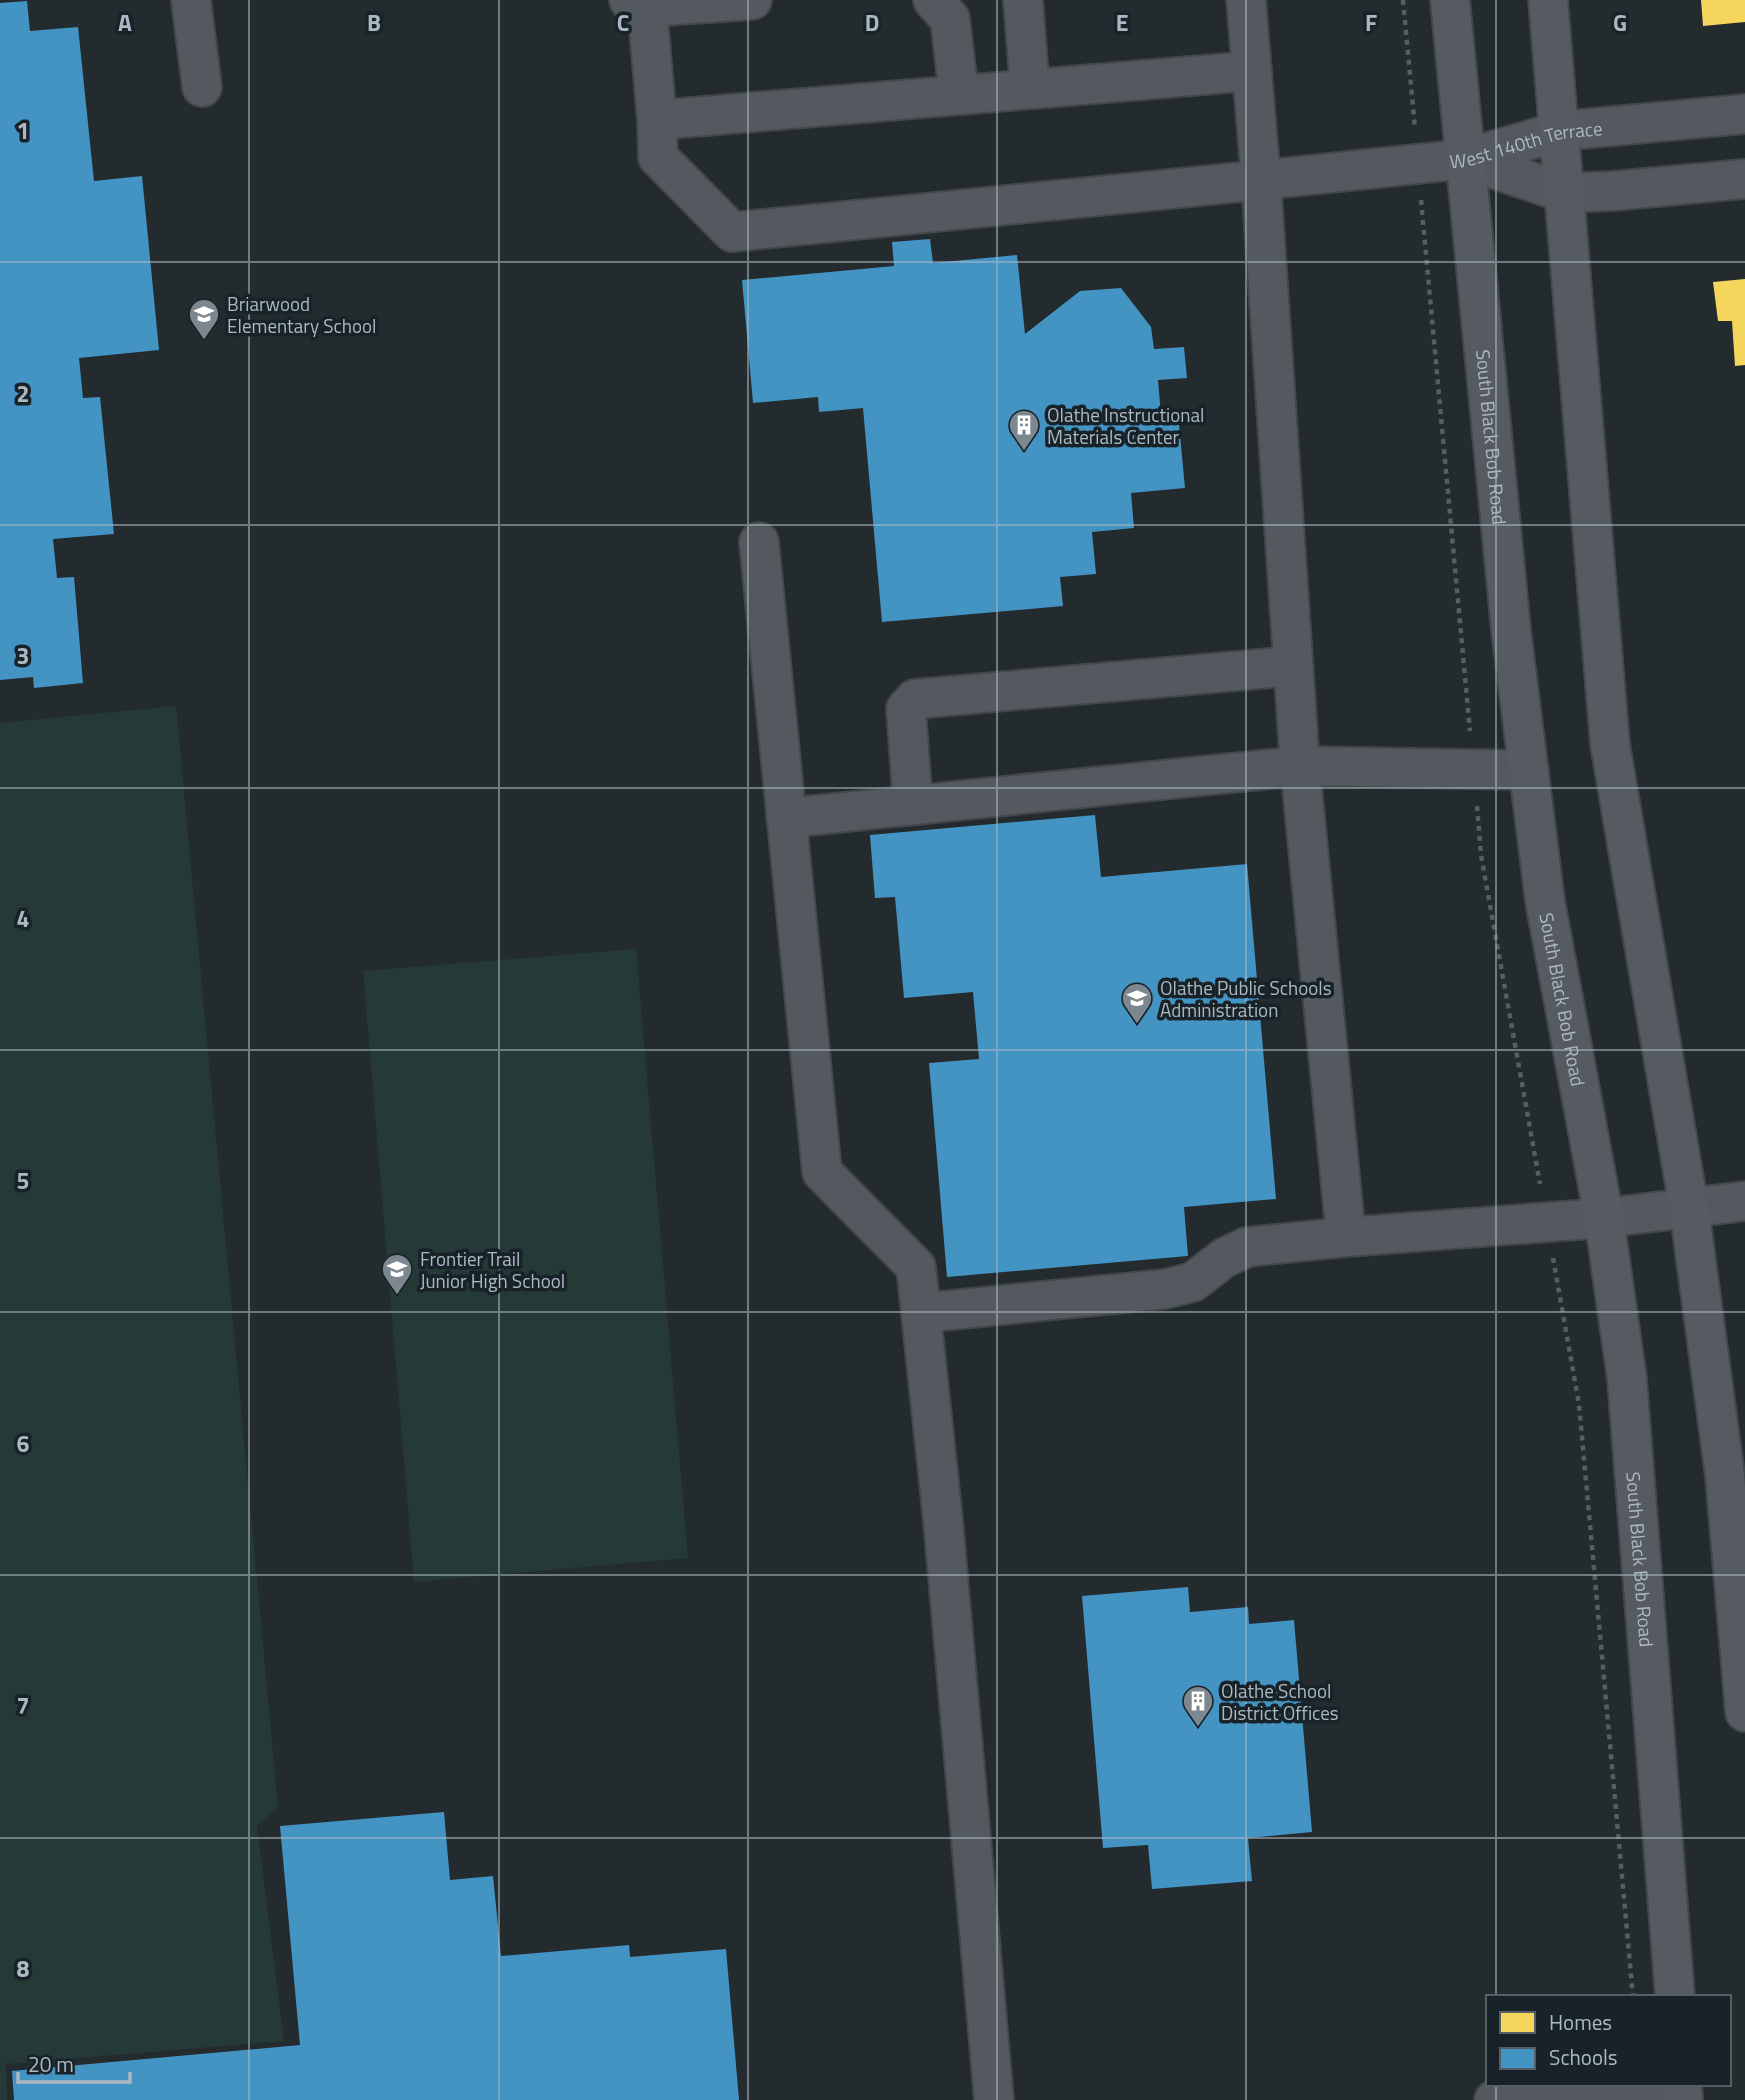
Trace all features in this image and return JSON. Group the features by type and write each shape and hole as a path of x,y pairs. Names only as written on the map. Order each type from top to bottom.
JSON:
{"main road":[{"name":"South Black Bob Road","path":"1450,0 1511,630 1545,901 1604,1219 1627,1379 1675,1995"},
{"path":"1548,0 1610,744 1689,1208 1726,1476 1745,1712"}],"street":[{"path":"191,0 202,87"},
{"path":"752,0 638,3 657,120 658,157 732,232 1465,159"},
{"path":"933,0 950,19 959,95"},
{"path":"1023,0 1030,89"},
{"path":"1246,0 1261,180 1300,766 1346,1237"},
{"path":"657,120 1252,71"},
{"name":"West 140th Terrace","path":"1465,159 1560,131 1745,114"},
{"name":"West 140th Terrace","path":"1465,159 1565,193 1745,179"},
{"path":"759,542 822,1172 916,1267 943,1520 994,2100"},
{"path":"914,805 906,709 915,699 1293,666"},
{"path":"786,818 1300,766 1529,770"},
{"path":"921,1313 1165,1289 1193,1282 1224,1258 1247,1247 1346,1237 1604,1219 1745,1201"},
{"path":"1494,2100 1652,2086"}],"path":[{"path":"1403,0 1481,855 1579,1404 1633,1995"}],"green space":[{"path":"176,706 278,1807 257,1825 284,2041 6,2064 7,2100 0,2100 0,723"},
{"path":"636,949 688,1558 414,1582 363,971"}],"building: Homes":[{"path":"1701,0 1745,0 1745,22 1703,26"},
{"path":"1745,279 1745,365 1735,366 1732,321 1718,321 1713,282"}],"building: Schools":[{"path":"27,1 30,31 78,27 94,181 142,176 159,350 79,358 83,398 100,397 114,534 53,539 57,578 74,577 83,683 34,688 33,677 0,680 0,3"},
{"name":"Olathe Instructional Materials Center","path":"930,239 933,263 1017,255 1025,334 1080,291 1121,288 1151,327 1154,349 1184,347 1187,378 1158,380 1161,415 1178,414 1185,488 1131,493 1134,528 1092,532 1096,574 1060,577 1063,606 882,622 863,408 819,412 818,397 753,403 742,280 894,266 892,242"},
{"path":"1095,815 1101,877 1247,864 1276,1199 1184,1207 1188,1256 947,1277 929,1063 979,1059 973,992 904,998 895,897 875,898 870,835"},
{"name":"Olathe School District Offices","path":"1188,1587 1190,1612 1248,1607 1249,1624 1294,1620 1312,1832 1248,1838 1252,1881 1152,1889 1148,1845 1103,1848 1082,1596"},
{"path":"444,1812 450,1880 493,1876 501,1956 629,1945 630,1957 726,1949 739,2100 14,2100 12,2071 300,2045 280,1826"}],"place":[{"name":"Briarwood Elementary School","path":"204,341"},
{"name":"Olathe Instructional Materials Center","path":"1024,452"},
{"name":"Olathe Public Schools Administration","path":"1137,1025"},
{"name":"Frontier Trail Junior High School","path":"397,1296"},
{"name":"Olathe School District Offices","path":"1198,1728"}]}
